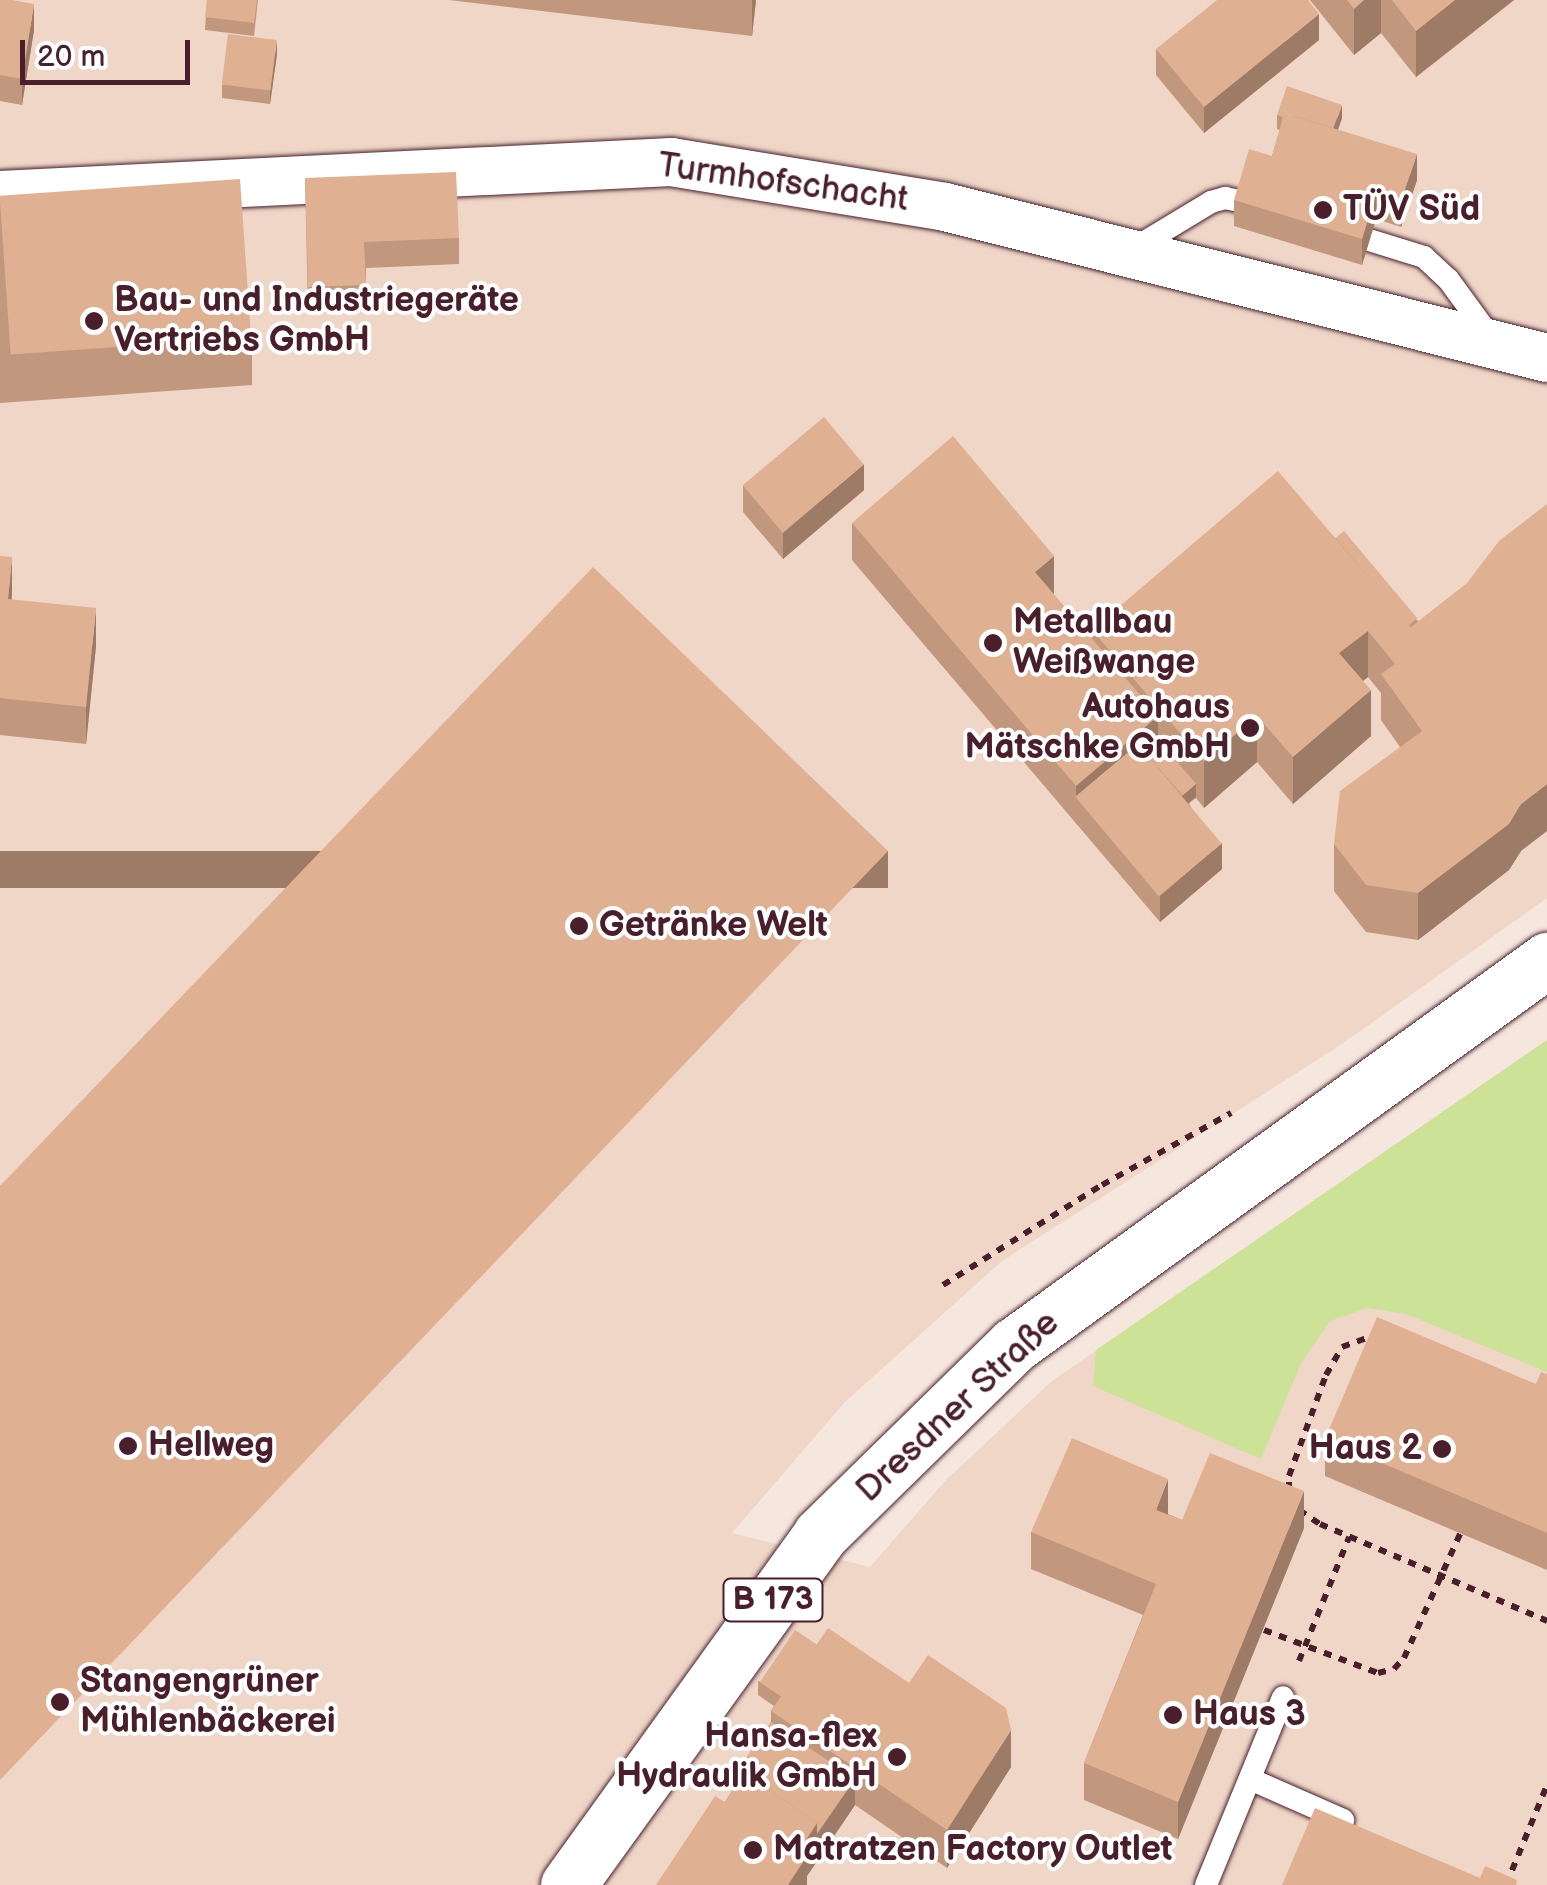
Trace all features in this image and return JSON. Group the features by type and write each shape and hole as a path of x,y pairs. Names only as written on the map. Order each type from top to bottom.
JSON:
{"main road":[{"name":"Dresdner Straße","path":"568,1885 820,1535 1014,1345 1547,960"}],"street":[{"name":"Turmhofschacht","path":"0,194 671,162 945,206 1124,255 1547,358"}],"lane":[{"path":"1124,255 1210,202 1242,200 1278,211"},
{"path":"1315,223 1424,257 1448,279 1496,345"},
{"path":"1206,1885 1283,1697"},
{"path":"1250,1778 1358,1827"}],"path":[{"path":"944,1285 1102,1185 1243,1106"},
{"path":"1386,1334 1369,1334 1342,1347 1326,1375 1289,1476 1289,1491 1300,1513 1547,1620"},
{"path":"1264,1630 1378,1673 1394,1669 1404,1658 1460,1532"},
{"path":"1283,1697 1349,1536"},
{"path":"1506,1885 1547,1785"}],"shaded area":[{"path":"0,0 1547,0 1547,898 1342,1044 1002,1261 845,1402 732,1533 870,1567 946,1480 1052,1381 1547,1040 1547,1885 0,1885"}],"green space":[{"path":"1547,1040 1547,1372 1406,1314 1368,1308 1330,1321 1301,1363 1261,1459 1093,1386 1096,1350"}],"building":[{"path":"0,0 34,4 22,79 0,75"},
{"path":"207,0 257,0 254,23 205,17"},
{"path":"1217,0 1308,0 1319,14 1204,107 1156,49"},
{"path":"1347,0 1364,0 1354,9"},
{"path":"1392,0 1455,0 1416,31"},
{"path":"228,34 277,40 270,91 222,85"},
{"path":"1287,86 1342,105 1333,128 1284,113 1283,117 1277,115"},
{"name":"TÜV Süd","path":"1284,113 1417,154 1401,201 1376,194 1362,239 1234,200 1249,149 1272,156"},
{"path":"456,172 459,238 364,242 366,285 308,287 305,178"},
{"path":"240,179 251,338 11,354 0,196"},
{"path":"824,417 864,464 783,533 743,485"},
{"name":"Metallbau Weißwange","path":"953,436 1054,556 1035,572 1158,716 1076,786 852,523"},
{"name":"Autohaus Mätschke GmbH","path":"1278,471 1411,627 1467,583 1499,541 1547,504 1547,784 1521,804 1509,824 1418,893 1366,885 1334,844 1340,791 1422,731 1381,674 1395,664 1368,631 1339,653 1371,690 1293,757 1257,716 1204,761 1092,630"},
{"path":"1344,531 1417,618 1409,625 1336,538"},
{"path":"0,556 12,557 8,599 96,608 86,707 0,698"},
{"path":"593,567 888,851 0,1780 0,1186"},
{"path":"1158,740 1196,784 1182,796 1144,752"},
{"path":"1138,744 1222,844 1159,896 1075,797"},
{"name":"Haus 2","path":"1377,1317 1536,1384 1541,1372 1547,1374 1547,1533 1325,1439"},
{"name":"Haus 3","path":"1072,1438 1168,1479 1156,1510 1182,1520 1210,1453 1304,1491 1178,1802 1084,1763 1156,1584 1031,1532"},
{"name":"Hansa-flex Hydraulik GmbH","path":"828,1628 909,1683 928,1655 1006,1708 1011,1730 947,1830 771,1711"},
{"path":"795,1630 817,1645 782,1697 760,1682"},
{"path":"771,1722 855,1779 817,1834 817,1823 744,1773 739,1781 733,1777"},
{"path":"744,1773 817,1823 799,1851 807,1856 788,1885 656,1885 715,1796 725,1802"},
{"path":"1315,1808 1480,1878 1485,1866 1517,1880 1516,1885 1282,1885"}],"place":[{"name":"TÜV Süd","path":"1323,210"},
{"name":"Bau- und Industriegeräte Vertriebs GmbH","path":"94,321"},
{"name":"Metallbau Weißwange","path":"993,643"},
{"name":"Autohaus Mätschke GmbH","path":"1250,728"},
{"name":"Getränke Welt","path":"579,926"},
{"name":"Hellweg","path":"128,1446"},
{"name":"Haus 2","path":"1442,1449"},
{"name":"Stangengrüner Mühlenbäckerei","path":"60,1702"},
{"name":"Haus 3","path":"1173,1715"},
{"name":"Hansa-flex Hydraulik GmbH","path":"897,1757"},
{"name":"Matratzen Factory Outlet","path":"753,1850"}]}
